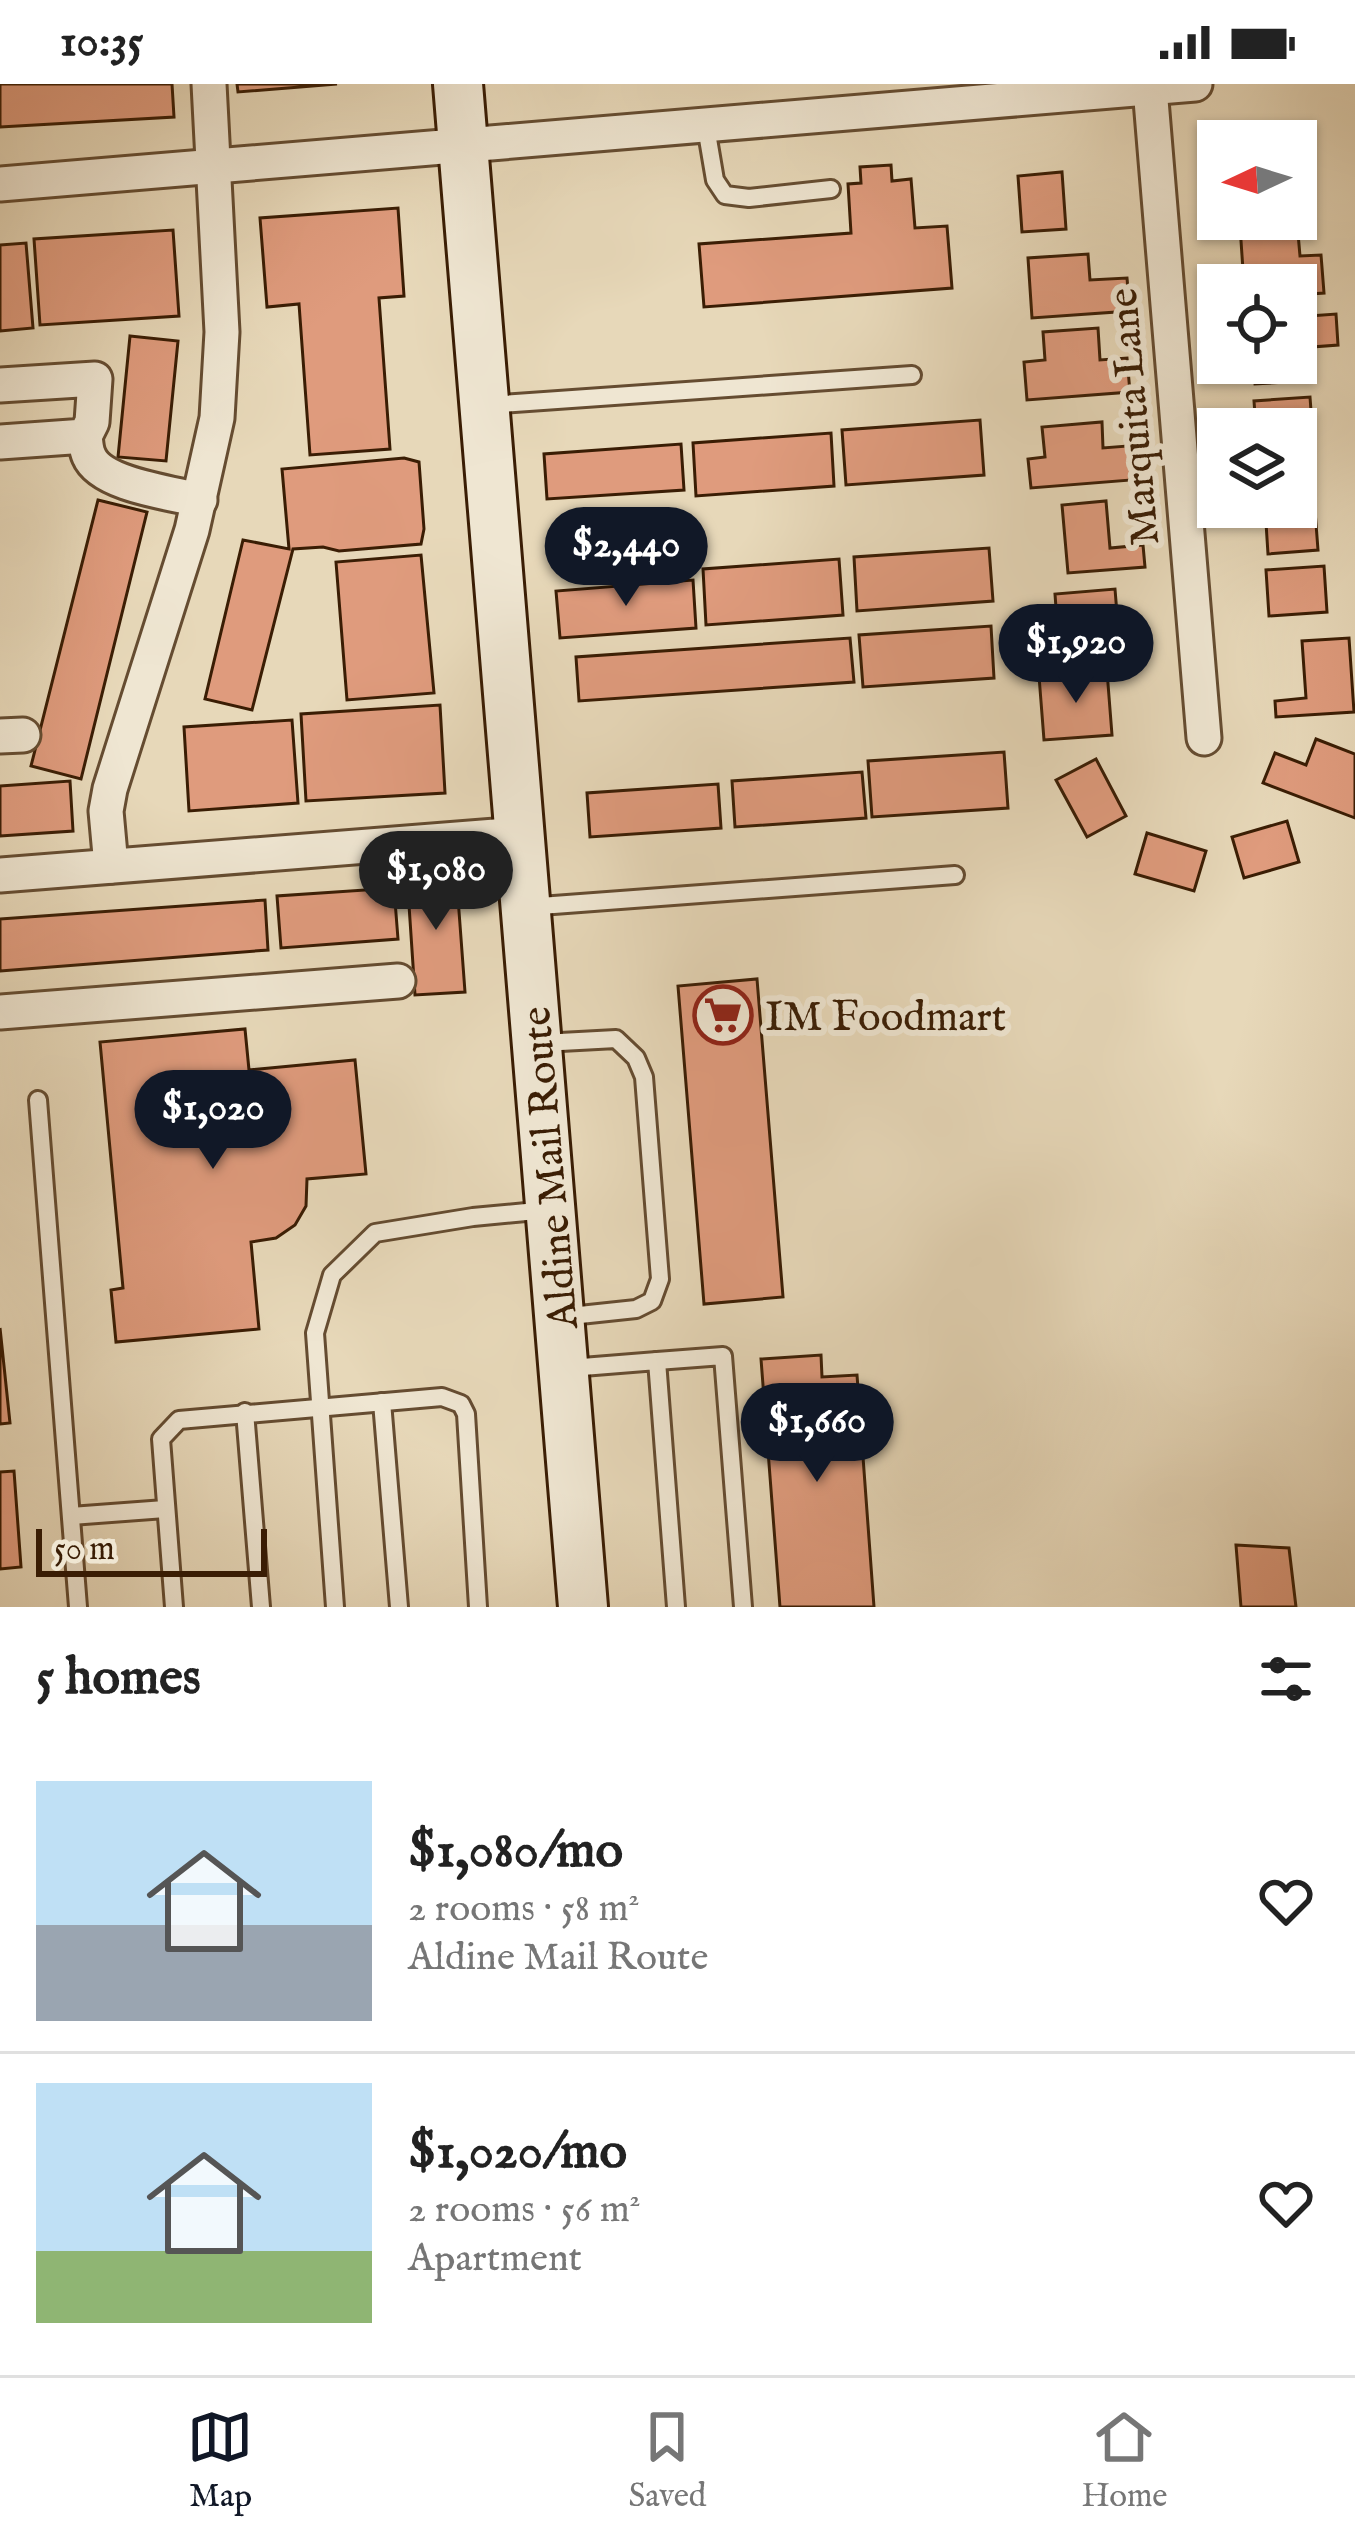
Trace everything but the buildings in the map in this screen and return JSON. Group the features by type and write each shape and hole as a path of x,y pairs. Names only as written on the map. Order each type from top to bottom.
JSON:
{"main road":[{"name":"Aldine Mail Route","path":"458,84 583,1607"}],"street":[{"path":"111,866 106,812 110,789 200,500 222,375 209,84"},
{"path":"0,184 1195,84"},
{"name":"Marquita Lane","path":"1150,88 1204,738"},
{"path":"0,385 94,379 92,422 85,436 89,458 121,481 200,500"},
{"path":"0,442 85,436"},
{"path":"0,875 520,834"},
{"path":"0,1012 398,981"}],"lane":[{"path":"706,127 715,180 725,195 749,198 831,190"},
{"path":"484,406 912,375"},
{"path":"526,907 955,874"},
{"path":"538,1043 616,1039 636,1058 644,1077 655,1212 660,1280 652,1301 636,1309 560,1317"},
{"path":"38,1100 78,1607"},
{"path":"334,1607 315,1333 332,1275 375,1233 473,1216 551,1209"},
{"path":"564,1368 723,1356 743,1607"},
{"path":"657,1360 676,1607"},
{"path":"174,1607 161,1439 179,1420 442,1397 461,1404 466,1414 478,1607"},
{"path":"382,1402 399,1607"},
{"path":"245,1412 261,1607"},
{"path":"70,1516 166,1509"}],"place":[{"name":"IM Foodmart","path":"723,1015"}]}
